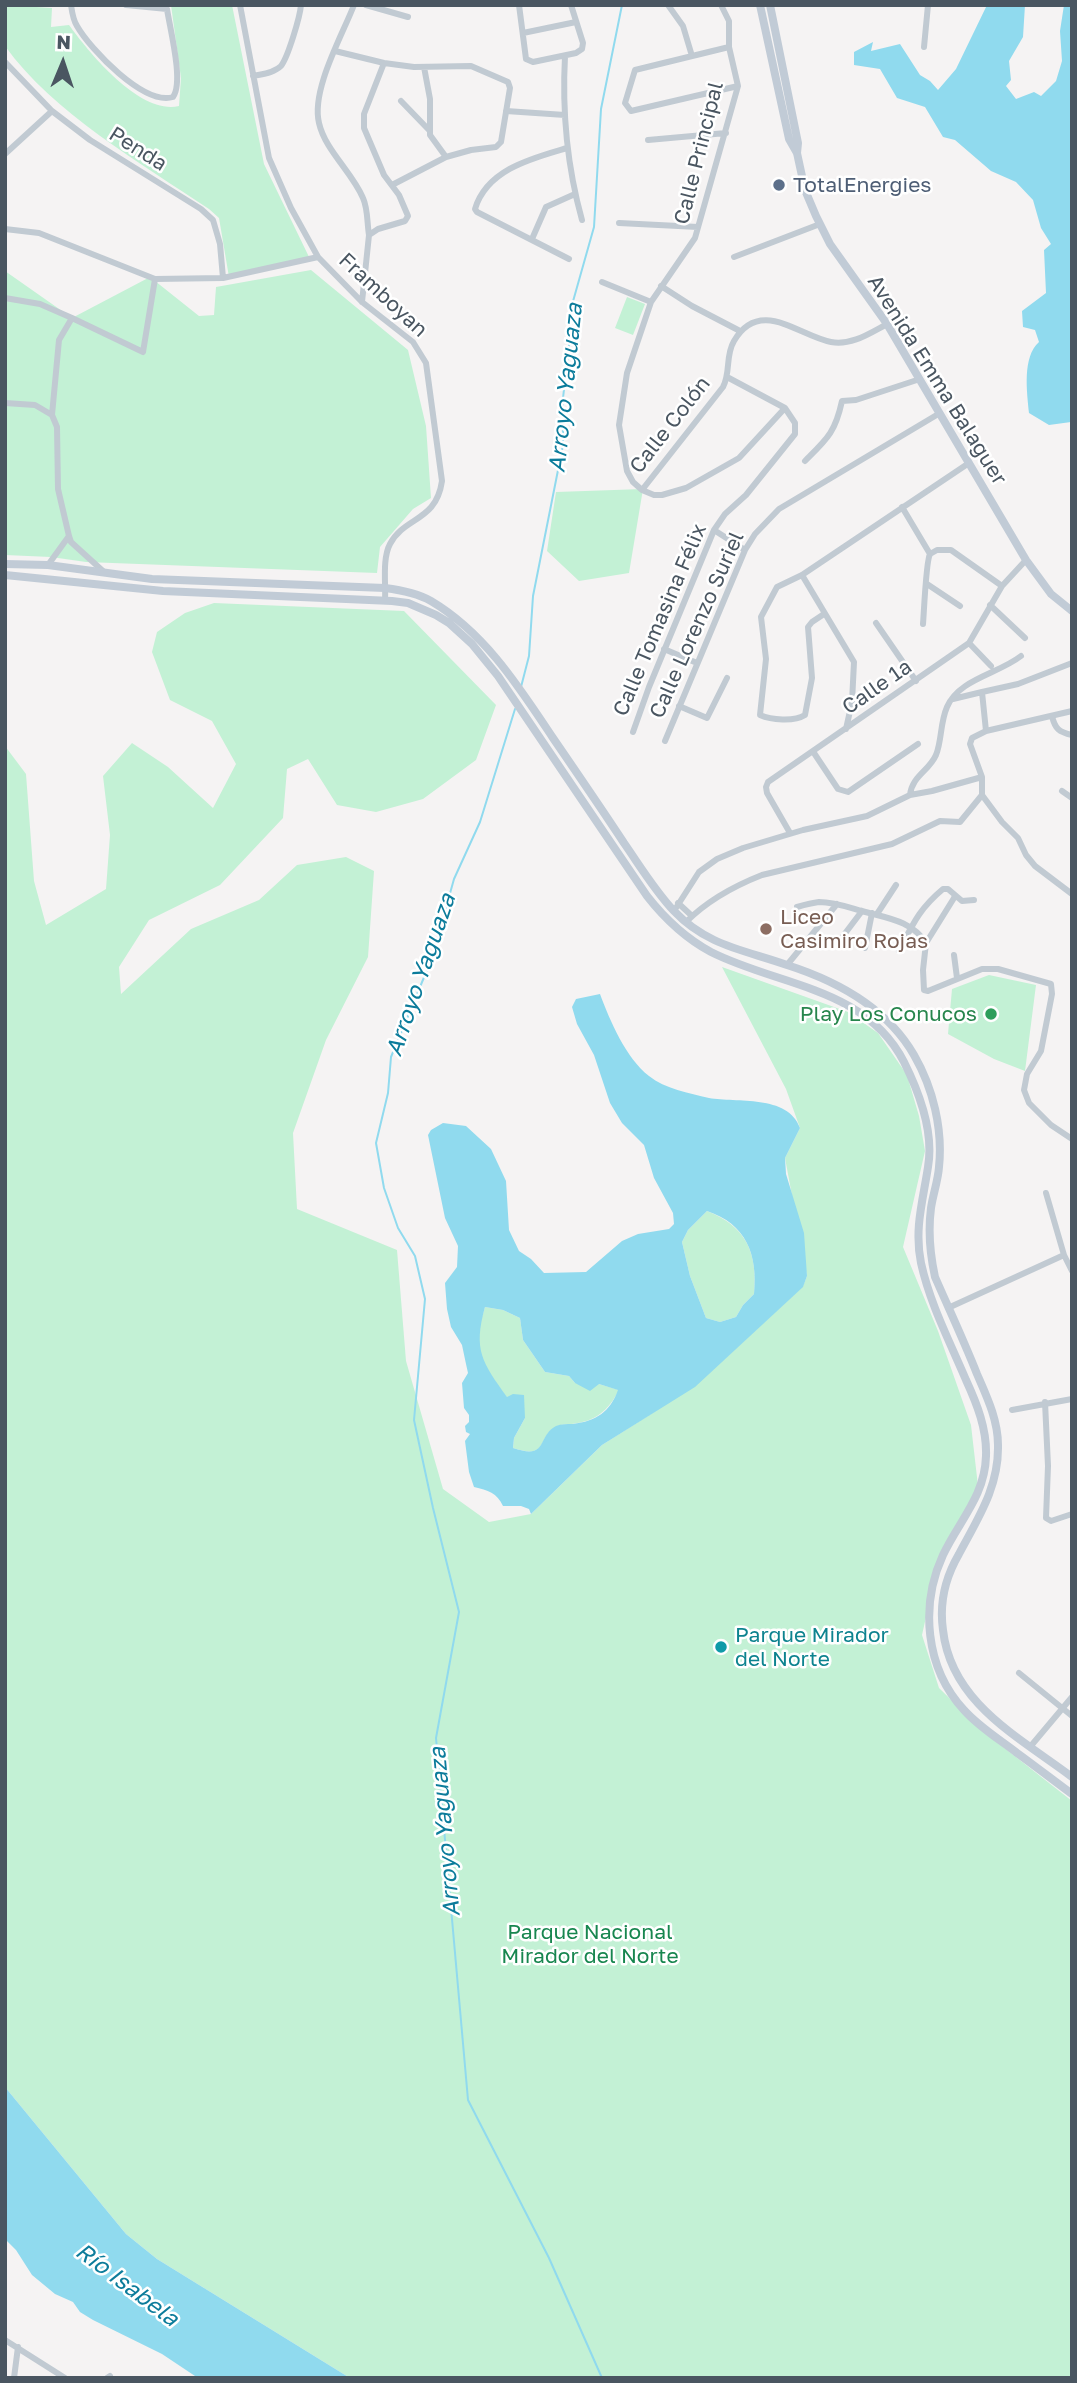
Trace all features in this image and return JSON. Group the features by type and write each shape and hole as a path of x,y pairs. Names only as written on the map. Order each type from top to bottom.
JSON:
{"street":[{"path":"71,5 75,23 89,44 120,73 135,86 167,99 173,97 177,87 177,69 167,9 126,5"},
{"name":"Framboyan","path":"240,5 269,158 291,208 318,257 362,302 413,342 426,363 442,481 440,495 434,506 398,534 390,545 385,600"},
{"path":"253,76 269,73 281,66 300,18 301,5"},
{"path":"354,5 320,91 319,124 362,197 369,235 362,302"},
{"path":"366,5 408,17"},
{"path":"519,5 526,59 533,62 582,50 583,43 570,5"},
{"path":"668,5 683,26 692,56"},
{"name":"Calle Principal","path":"642,490 627,471 619,425 627,373 651,302 695,238 726,133 738,86 729,47 729,21 721,5"},
{"name":"Avenida Emma Balaguer","path":"760,5 789,139 797,153 806,190 830,244 887,324 1026,560 1051,594 1072,611"},
{"name":"Avenida Emma Balaguer","path":"770,5 798,143 797,153"},
{"path":"924,47 928,5"},
{"path":"523,33 576,22"},
{"path":"729,47 632,72 625,103 631,111 738,86"},
{"path":"335,51 384,63 424,67 471,66 508,82 510,88 501,142 496,147 446,157 392,186"},
{"path":"565,56 563,90 567,148 582,219"},
{"name":"Penda","path":"5,62 52,111 90,140 201,209 213,220 223,278"},
{"path":"369,235 378,229 405,221 408,216 399,195 384,175 364,128 365,114 384,63"},
{"path":"424,67 430,99 429,131"},
{"path":"401,101 429,131 446,157"},
{"path":"5,154 52,111"},
{"path":"506,111 565,115"},
{"path":"648,140 726,133"},
{"path":"567,148 506,170 491,183 475,206 477,212 569,258"},
{"path":"532,239 546,207 575,194"},
{"path":"619,223 698,227"},
{"path":"734,257 820,224"},
{"path":"5,229 39,233 155,279 223,278 318,257"},
{"path":"5,298 40,304 143,352 155,279"},
{"path":"602,282 651,302"},
{"path":"661,286 740,331 761,321 776,320 831,342 847,342 887,324"},
{"path":"72,318 58,340 52,415 57,427 58,489 71,542 103,572"},
{"name":"Calle Colón","path":"642,490 723,387 727,377 727,357 740,331"},
{"path":"642,490 654,495 676,492 725,467 750,447 785,408 727,377"},
{"path":"805,461 828,439 837,422 842,401 856,400 920,379"},
{"path":"5,403 35,405 52,415"},
{"name":"Calle Tomasina Félix","path":"633,732 664,649 714,530 725,514 746,495 794,434 795,423 785,408"},
{"name":"Calle Lorenzo Suriel","path":"665,741 745,550 755,534 779,509 940,413"},
{"path":"824,614 808,627 813,678 805,715 799,719 760,715 766,659 761,617 777,587 802,575 969,463"},
{"path":"902,507 930,554"},
{"path":"714,530 745,550"},
{"path":"48,565 69,536"},
{"path":"923,624 927,558 937,550 951,550 1002,586"},
{"name":"Calle 1a","path":"790,833 769,797 766,787 771,780 814,753 969,643 1002,586 1026,560"},
{"path":"5,564 48,565 152,579 386,588 429,599 458,620 503,665 645,874 702,934 740,952 787,965 828,981 864,1001 892,1024 922,1072 932,1098 940,1141 939,1170 930,1227 931,1259 935,1277 991,1407 998,1445 997,1469 991,1493 945,1585 942,1622 944,1641 955,1675 974,1700 997,1722 1072,1777"},
{"path":"5,575 163,591 385,600 416,606 449,623 472,644 498,676 647,897 675,928 692,941 733,962 846,1003 873,1023 893,1045 903,1059 917,1093 928,1133 929,1165 919,1220 920,1260 932,1300 982,1419 986,1445 986,1459 979,1490 972,1508 945,1550 936,1574 929,1625 932,1648 947,1685 962,1708 982,1727 1072,1794"},
{"path":"802,575 855,662 846,730"},
{"path":"927,584 961,606"},
{"path":"990,606 1025,638"},
{"path":"876,623 916,681"},
{"path":"969,643 990,666"},
{"path":"664,649 697,663"},
{"path":"910,794 912,784 935,756 941,722 951,699 973,682 1010,665 1021,656"},
{"path":"951,699 1018,684 1072,663"},
{"path":"680,706 706,722 727,678"},
{"path":"982,692 986,731"},
{"path":"1072,711 986,731 970,740 982,777 982,794 1002,822 1018,838 1035,866 1072,894"},
{"path":"1052,716 1056,728 1061,733 1072,736"},
{"path":"814,753 838,789 848,792 918,744"},
{"path":"555,761 565,755"},
{"path":"676,907 694,877 710,863 743,848 790,833 867,816 910,794 932,791 982,777"},
{"path":"1062,791 1072,798"},
{"path":"689,919 728,891 762,876 892,844 940,821 960,822 982,794"},
{"path":"865,948 874,913 896,885"},
{"path":"899,951 909,927 922,908 943,889 948,888 962,901 974,901"},
{"path":"955,895 926,943 924,990 941,987 982,969 999,969 1051,984 1052,994 1041,1051 1027,1073 1024,1090 1029,1103 1051,1125 1072,1139"},
{"path":"797,908 819,902 874,913 918,932 926,943"},
{"path":"787,965 837,904"},
{"path":"837,944 862,911"},
{"path":"954,955 957,978"},
{"path":"1046,1193 1064,1255 1071,1267"},
{"path":"948,1308 1064,1255"},
{"path":"1012,1410 1072,1399"},
{"path":"1045,1402 1048,1466 1046,1518 1051,1521 1072,1514"},
{"path":"1019,1673 1072,1716"},
{"path":"1030,1746 1072,1697"},
{"path":"5,2340 65,2378"},
{"path":"14,2378 18,2347"}],"green space":[{"path":"5,5 52,8 51,27 69,25 117,80 148,101 164,106 179,106 181,78 171,5 232,5 264,164 310,259 229,277 219,218 127,155 47,93 5,46"},
{"path":"311,270 408,350 426,426 431,498 413,509 380,547 377,573 86,562 5,555 5,271 72,318 150,277 199,316 214,315 216,287"},
{"path":"627,297 645,304 633,335 615,328"},
{"path":"643,489 629,573 579,581 547,551 556,492"},
{"name":"Parque Nacional Mirador del Norte","path":"214,603 404,611 496,705 476,760 423,799 376,812 337,805 308,759 287,769 283,818 220,885 149,920 119,967 121,994 191,929 259,900 297,865 346,857 374,871 368,957 326,1040 293,1133 297,1209 397,1250 406,1361 443,1489 489,1522 531,1514 602,1445 654,1412 720,1363 803,1286 807,1276 785,1158 800,1128 786,1089 722,967 848,1012 878,1033 907,1075 919,1116 925,1151 903,1247 938,1331 971,1425 978,1486 937,1568 922,1635 939,1688 984,1732 1072,1801 1072,2378 350,2378 157,2259 126,2234 5,2087 5,746 26,774 34,881 46,925 106,889 110,835 103,776 132,743 168,767 213,808 236,764 212,721 170,700 152,652 157,632 185,613"},
{"name":"Play Los Conucos","path":"989,975 1036,985 1025,1071 994,1059 948,1034 952,989"},
{"path":"707,1211 720,1217 740,1233 747,1243 754,1266 754,1294 736,1317 720,1322 706,1318 690,1276 682,1242 688,1230"},
{"path":"485,1307 503,1310 520,1318 523,1340 545,1372 569,1376 575,1383 599,1384 619,1390 610,1404 600,1414 588,1420 556,1427 550,1431 538,1449 525,1451 513,1448 514,1438 525,1418 493,1379 482,1357 478,1333"}],"water":[{"path":"987,5 1025,5 1023,37 1009,61 1011,80 1006,86 1016,99 1034,92 1041,96 1056,81 1062,61 1060,31 1064,5 1072,5 1071,422 1049,425 1029,413 1028,366 1030,356 1039,342 1035,330 1023,327 1022,311 1046,293 1044,250 1051,244 1041,228 1033,200 1016,182 991,171 955,140 943,137 925,107 897,98 880,69 854,65 854,52 873,42 871,51 900,44 920,75 938,90 956,69"},
{"path":"600,994 626,1049 649,1076 662,1084 709,1098 773,1105 794,1117 800,1128 785,1158 786,1174 804,1233 807,1276 803,1287 695,1387 602,1445 531,1514 529,1509 521,1506 503,1506 491,1493 474,1487 469,1472 465,1441 470,1434 466,1432 465,1426 469,1422 469,1415 464,1408 462,1383 468,1373 462,1345 451,1327 445,1283 457,1267 458,1246 445,1218 428,1135 443,1123 466,1126 491,1149 506,1181 509,1230 519,1251 544,1273 586,1272 622,1241 638,1234 669,1229 674,1224 673,1213 654,1178 644,1145 622,1123 610,1103 594,1055 577,1024 572,1007 576,999","holes":["707,1211 740,1232 747,1242 754,1266 754,1294 736,1317 720,1322 706,1318 690,1276 682,1242 688,1230","485,1307 503,1310 520,1318 523,1340 545,1372 569,1376 575,1383 590,1391 599,1384 618,1390 611,1404 589,1421 556,1426 537,1449 524,1451 513,1448 514,1438 525,1418 524,1395 513,1394 507,1397 482,1355 480,1334"]},
{"name":"Río Isabela","path":"5,2087 126,2234 157,2259 350,2378 198,2378 162,2354 80,2312 73,2302 55,2294 32,2275 16,2250 5,2239"}],"waterway":[{"name":"Arroyo Yaguaza","path":"521,687 529,656 533,596 563,445 563,398 570,312 594,227 601,109 622,5"},
{"name":"Arroyo Yaguaza","path":"515,709 480,822 454,879 432,958 391,1057 388,1093 376,1143 384,1188 398,1228 415,1256 425,1299 414,1420 459,1612 436,1738 468,2100 549,2258 602,2378"}],"place":[{"name":"TotalEnergies","path":"779,185"},
{"name":"Liceo Casimiro Rojas","path":"766,929"},
{"name":"Play Los Conucos","path":"991,1014"},
{"name":"Parque Mirador del Norte","path":"721,1647"}]}
